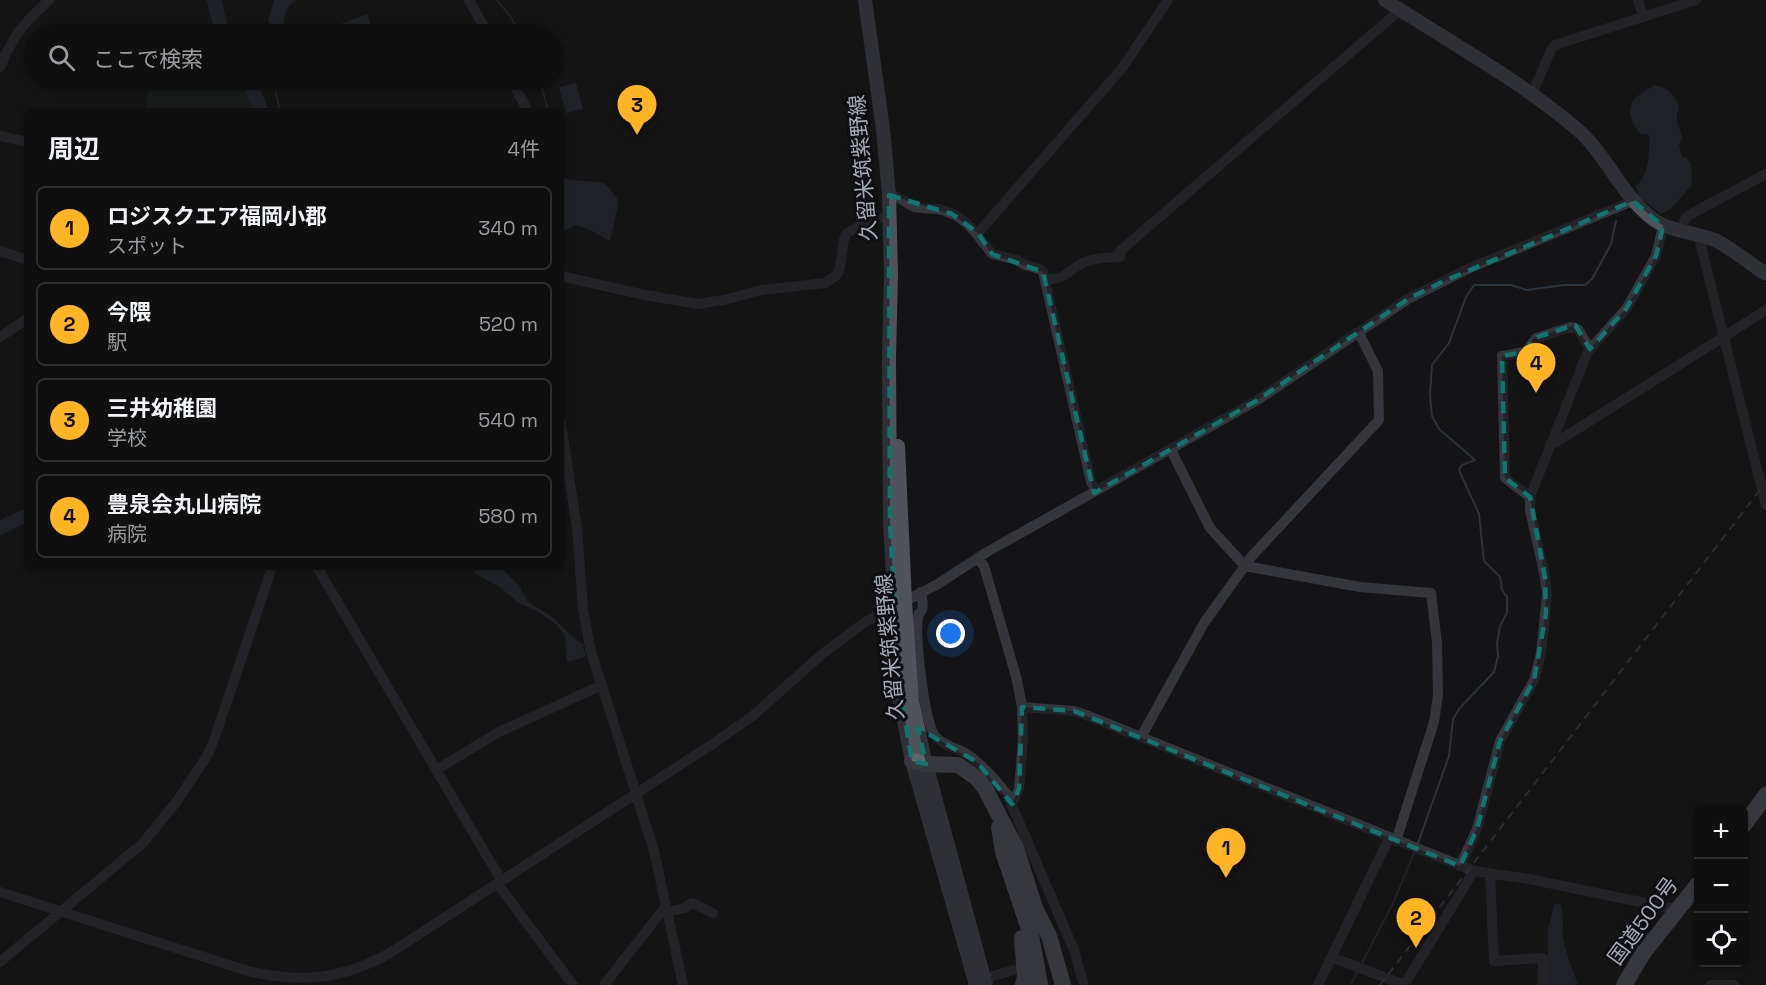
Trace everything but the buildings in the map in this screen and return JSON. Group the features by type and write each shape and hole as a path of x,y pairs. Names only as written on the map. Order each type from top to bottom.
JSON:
{"highway":[{"path":"919,762 950,764 965,768 978,779 986,790 1016,848 1028,910 1047,985"},
{"path":"1748,818 1766,795"},
{"name":"国道500号","path":"1624,985 1644,952 1694,889"},
{"path":"1023,985 1028,910"},
{"path":"1028,910 1030,935 1041,985"},
{"path":"1028,910 1049,936 1063,985"}],"main road":[{"name":"久留米筑紫野線","path":"865,0 883,129 889,195 890,523 899,604 900,701 919,762 978,983"},
{"path":"1385,0 1532,94 1579,131 1595,148 1633,201 1652,219 1663,226 1681,229 1719,242 1766,274"}],"street":[{"path":"24,24 49,0"},
{"path":"470,0 483,24"},
{"path":"978,233 1123,67 1168,0"},
{"path":"1638,0 1643,16"},
{"path":"1532,94 1555,45 1696,0"},
{"path":"1046,279 1058,280 1083,262 1120,257 1120,251 1400,10"},
{"path":"0,67 8,48 24,24"},
{"path":"516,90 526,108"},
{"path":"0,136 24,141"},
{"path":"1681,229 1689,215 1766,174"},
{"path":"889,195 902,198 914,207 939,209 952,214 978,233 992,254 1017,260 1043,272 1091,482 1096,491"},
{"path":"0,892 248,971 278,978 313,981 356,969 378,960 754,715 838,641 899,604 1256,401 1408,299 1433,286 1633,201"},
{"path":"564,277 618,290 698,304 762,291 825,283 837,275 847,233 868,221 889,216"},
{"path":"1460,866 1477,829 1500,741 1534,680 1541,653 1547,595 1530,510 1530,497 1590,348 1626,309 1656,256 1663,226"},
{"path":"1698,234 1766,505"},
{"path":"0,251 24,259"},
{"path":"1551,443 1555,443 1766,310"},
{"path":"0,337 24,321"},
{"path":"1530,497 1504,478 1502,357 1525,352 1536,338 1571,327 1578,329 1590,348"},
{"path":"1141,737 1204,623 1252,556 1379,420 1378,371 1359,333"},
{"path":"564,444 577,528 583,609 590,648 654,851 683,985"},
{"path":"1171,450 1210,528 1245,566 1360,587 1431,593 1437,643 1438,695 1434,722 1392,839 1318,985"},
{"path":"978,559 984,566 1017,680 1022,707 1023,738 1019,789 1012,804"},
{"path":"0,962 143,843 177,801 213,743 271,570"},
{"path":"319,570 499,882 573,985"},
{"path":"921,592 922,609 917,618 920,670 925,702 934,735 940,741 967,754 993,776 1012,804 1074,950 1084,985"},
{"path":"436,770 499,732 602,685"},
{"path":"1022,707 1074,711 1474,872 1529,879 1679,910"},
{"path":"1331,957 1404,985 1474,872"},
{"path":"1490,874 1494,961 1543,958 1543,985"},
{"path":"603,985 667,909 684,908 692,903 713,913"},
{"path":"1060,957 1074,950"},
{"path":"978,983 1013,970"},
{"path":"1711,985 1734,985"}],"highlighted area":[{"path":"889,195 952,214 978,233 992,254 1043,272 1094,493 1256,401 1408,299 1442,282 1633,201 1663,226 1656,256 1626,309 1590,349 1575,325 1534,338 1525,352 1502,356 1505,478 1530,497 1545,577 1546,613 1534,680 1500,741 1477,829 1460,866 1074,711 1022,707 1019,789 1012,804 977,762 918,728 926,764 912,761 899,684 890,523"}],"shaded area":[{"path":"274,0 297,0 289,6 284,24 270,24 268,19"},
{"path":"367,14 371,24 341,24"},
{"path":"576,83 583,109 566,113 560,90 564,90 564,86"},
{"path":"1655,85 1667,90 1677,102 1679,107 1677,122 1683,137 1679,146 1682,156 1691,162 1692,185 1671,209 1661,214 1639,197 1636,187 1646,169 1650,139 1647,134 1640,134 1634,125 1630,111 1634,100"},
{"path":"148,90 248,90 254,108 145,108"},
{"path":"564,177 568,180 602,182 617,198 618,206 610,241 575,225 564,231"},
{"path":"472,570 504,570 518,585 528,602 551,616 575,639 584,644 586,655 567,662 565,636 557,625 537,611 518,603 500,587"},
{"path":"1555,903 1561,905 1563,938 1578,985 1548,985 1548,928"}],"waterway":[{"path":"214,0 220,24"},
{"path":"496,0 515,24"},
{"path":"253,90 261,108"},
{"path":"275,90 279,108"},
{"path":"543,90 547,108"},
{"path":"1418,843 1449,756 1453,719 1459,709 1494,672 1498,656 1500,626 1507,613 1507,597 1502,590 1500,577 1484,561 1479,514 1459,470 1462,465 1475,460 1439,429 1432,416 1430,395 1432,365 1449,343 1466,297 1474,285 1511,285 1527,290 1564,285 1585,285 1592,279 1611,244 1616,221"},
{"path":"0,528 24,516"},
{"path":"1361,965 1393,903 1415,851"},
{"path":"1351,985 1358,970"}],"railway":[{"path":"1380,985 1766,482"}],"place":[{"name":"三井幼稚園","path":"637,135"},
{"name":"豊泉会丸山病院","path":"1536,393"},
{"name":"ロジスクエア福岡小郡","path":"1226,878"},
{"name":"今隈","path":"1416,948"}]}
